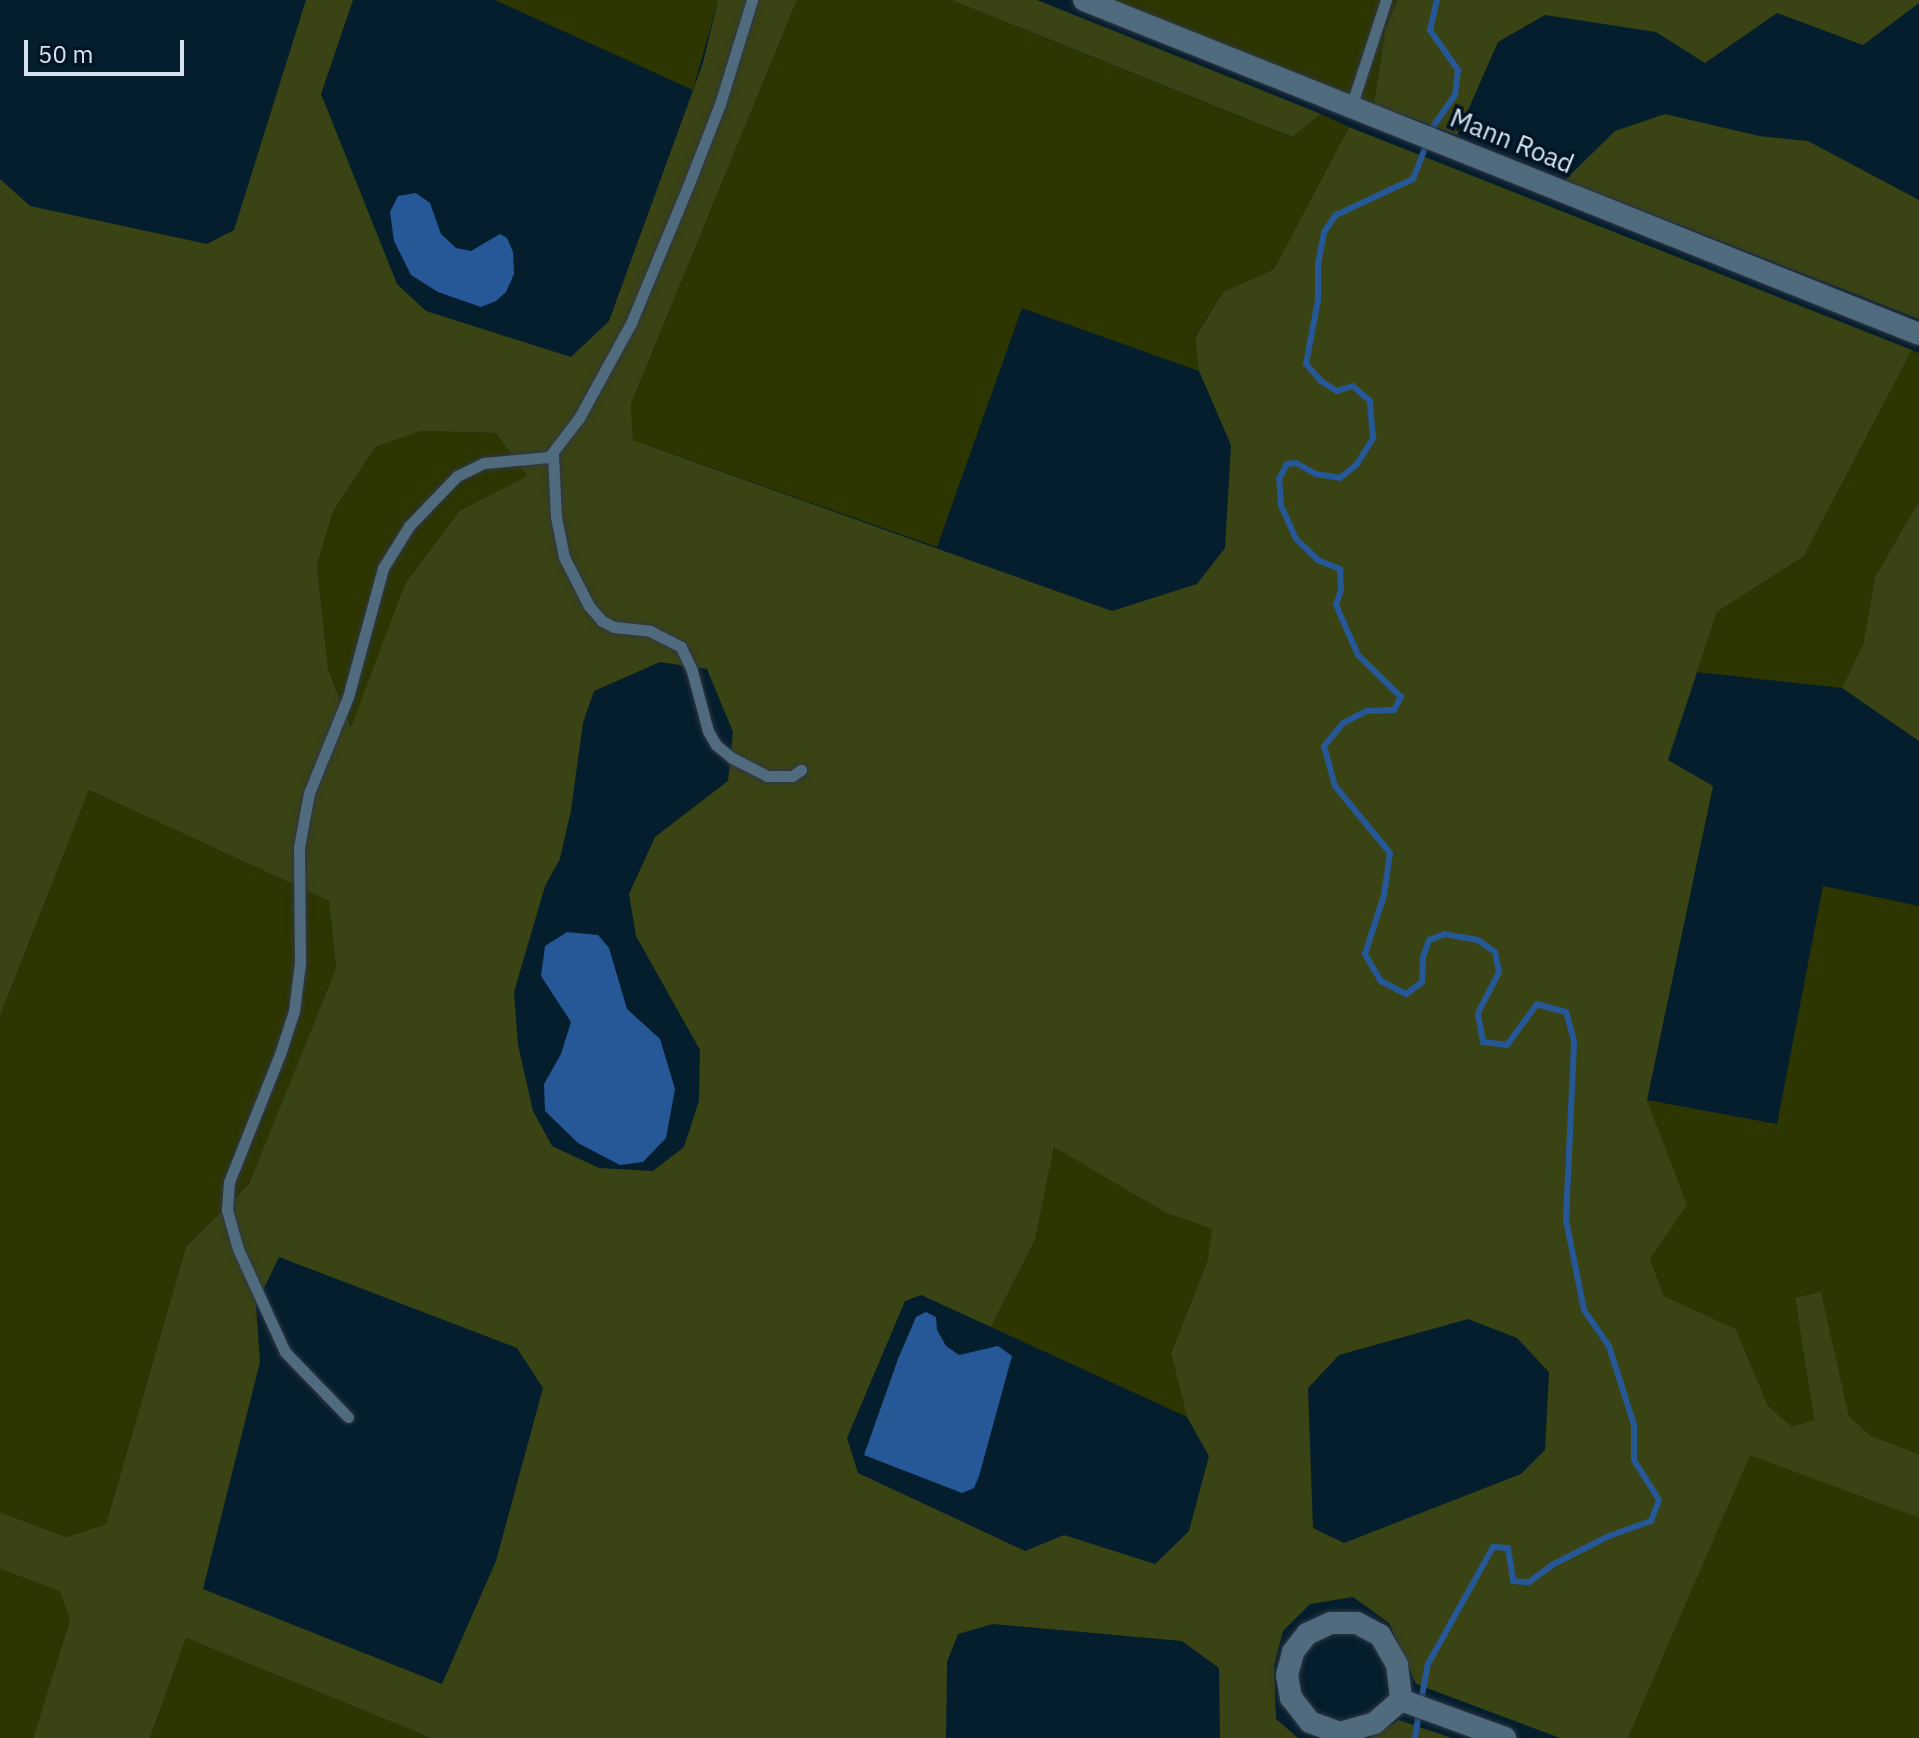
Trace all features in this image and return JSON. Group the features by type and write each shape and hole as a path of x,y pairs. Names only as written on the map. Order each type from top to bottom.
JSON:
{"street":[{"name":"Mann Road","path":"1084,0 1919,334"},
{"path":"1331,1623 1357,1623 1380,1635 1392,1655 1397,1665 1401,1700 1375,1723 1340,1733 1310,1722 1291,1698 1287,1675 1293,1652 1307,1634 1331,1623"},
{"path":"1401,1700 1505,1738"}],"lane":[{"path":"348,1417 285,1352 238,1249 227,1210 229,1182 294,1011 300,963 299,847 303,819 320,762 348,697 383,568 390,553 424,509 457,476 484,463 544,459 553,454 579,418 631,323 720,104 752,0"},
{"path":"1351,107 1386,0"},
{"path":"553,454 556,517 564,557 589,606 602,621 614,627 650,631 681,647 692,671 708,731 716,745 732,758 767,776 792,776 801,770"}],"green space":[{"path":"306,0 353,0 321,94 397,284 426,311 571,357 609,321 703,63 718,0 797,0 631,404 633,440 1112,611 1197,584 1225,548 1231,445 1199,371 1195,337 1223,292 1274,269 1349,127 1912,350 1804,556 1717,612 1668,760 1713,786 1647,1100 1687,1205 1650,1259 1664,1296 1736,1329 1768,1406 1792,1427 1814,1420 1795,1298 1821,1292 1849,1416 1871,1436 1919,1454 1919,1518 1750,1455 1628,1738 1560,1738 1416,1684 1389,1623 1353,1597 1310,1604 1283,1631 1274,1666 1276,1719 1298,1738 1220,1738 1219,1668 1182,1641 993,1624 958,1634 947,1662 946,1738 431,1738 186,1638 150,1738 33,1738 70,1620 60,1591 0,1569 0,1512 66,1537 106,1524 186,1247 249,1184 336,968 329,901 89,790 0,1016 0,179 30,206 207,244 234,230","holes":["422,431 496,433 527,476 459,511 405,584 351,727 328,669 317,564 333,512 375,447","660,662 707,669 733,732 728,781 655,837 629,894 636,936 700,1050 699,1101 684,1147 653,1171 599,1168 552,1146 533,1111 518,1045 514,992 545,886 560,859 571,810 583,723 594,691","1054,1147 1166,1213 1212,1229 1207,1262 1171,1353 1187,1417 1209,1456 1189,1531 1155,1564 1064,1535 1025,1551 858,1473 847,1438 905,1301 921,1295 991,1327 1035,1240","279,1257 517,1348 543,1388 496,1561 442,1684 203,1589 260,1362 256,1305","1468,1319 1517,1338 1549,1372 1545,1450 1521,1474 1344,1543 1313,1528 1308,1388 1339,1355"]},
{"path":"495,0 718,0 693,90"},
{"path":"797,0 951,0 1291,137 1321,114 1349,127 1274,269 1223,292 1195,336 1199,371 1022,308 937,547 633,440 631,404"},
{"path":"951,0 1037,0 1321,114 1292,137"},
{"path":"1114,0 1397,0 1385,30 1374,104"},
{"path":"1397,0 1919,0 1919,3 1863,45 1777,13 1705,63 1656,32 1545,15 1498,42 1457,135 1374,104 1385,30"},
{"path":"1665,114 1759,136 1808,141 1919,200 1919,319 1565,180 1615,131"},
{"path":"1912,350 1919,353 1919,501 1875,577 1863,644 1842,688 1697,672 1717,612 1804,556"},
{"path":"422,431 496,433 527,476 459,511 405,584 352,728 328,669 317,563 333,512 375,447"},
{"path":"1919,501 1919,741 1842,688 1863,644 1875,577"},
{"path":"89,790 329,901 336,968 249,1184 186,1247 106,1524 66,1537 0,1512 0,1016"},
{"path":"1823,886 1919,906 1919,1454 1871,1436 1849,1416 1821,1293 1795,1298 1814,1420 1792,1428 1768,1406 1736,1329 1664,1296 1650,1259 1686,1205 1647,1100 1777,1124"},
{"path":"1054,1146 1166,1213 1212,1229 1207,1262 1171,1353 1187,1417 991,1327 1035,1240"},
{"path":"1750,1454 1919,1518 1919,1738 1628,1738"},
{"path":"0,1569 61,1591 70,1620 33,1738 0,1738"},
{"path":"186,1638 431,1738 150,1738"},
{"path":"1399,1720 1452,1738 1370,1738"}],"water":[{"path":"416,193 430,203 441,234 456,248 471,251 500,234 507,238 513,252 514,274 506,292 496,301 481,307 438,292 411,275 394,241 390,212 398,196"},
{"path":"567,932 598,935 609,948 627,1009 660,1039 675,1089 666,1138 643,1162 620,1165 578,1143 545,1111 544,1084 561,1054 571,1022 541,976 545,946"},
{"path":"926,1312 936,1317 937,1330 946,1346 959,1355 998,1346 1012,1356 979,1476 974,1488 962,1493 864,1455 916,1317"}],"waterway":[{"path":"1421,1702 1428,1664 1493,1547 1508,1548 1513,1581 1529,1582 1552,1565 1609,1536 1651,1521 1659,1500 1634,1460 1634,1425 1609,1346 1584,1310 1566,1220 1574,1041 1566,1012 1537,1004 1507,1045 1483,1042 1478,1013 1499,972 1495,952 1478,940 1445,934 1429,940 1423,957 1422,982 1406,994 1381,981 1365,954 1384,895 1390,853 1335,786 1324,746 1343,723 1367,711 1394,710 1401,697 1358,655 1336,605 1341,590 1340,569 1318,560 1296,539 1281,505 1279,479 1287,464 1296,463 1316,474 1340,478 1357,464 1373,438 1370,401 1353,386 1337,391 1321,381 1306,364 1318,300 1318,264 1324,232 1336,215 1413,179 1434,125 1455,95 1458,70 1430,30 1437,0"},
{"path":"1415,1738 1419,1713"}]}
